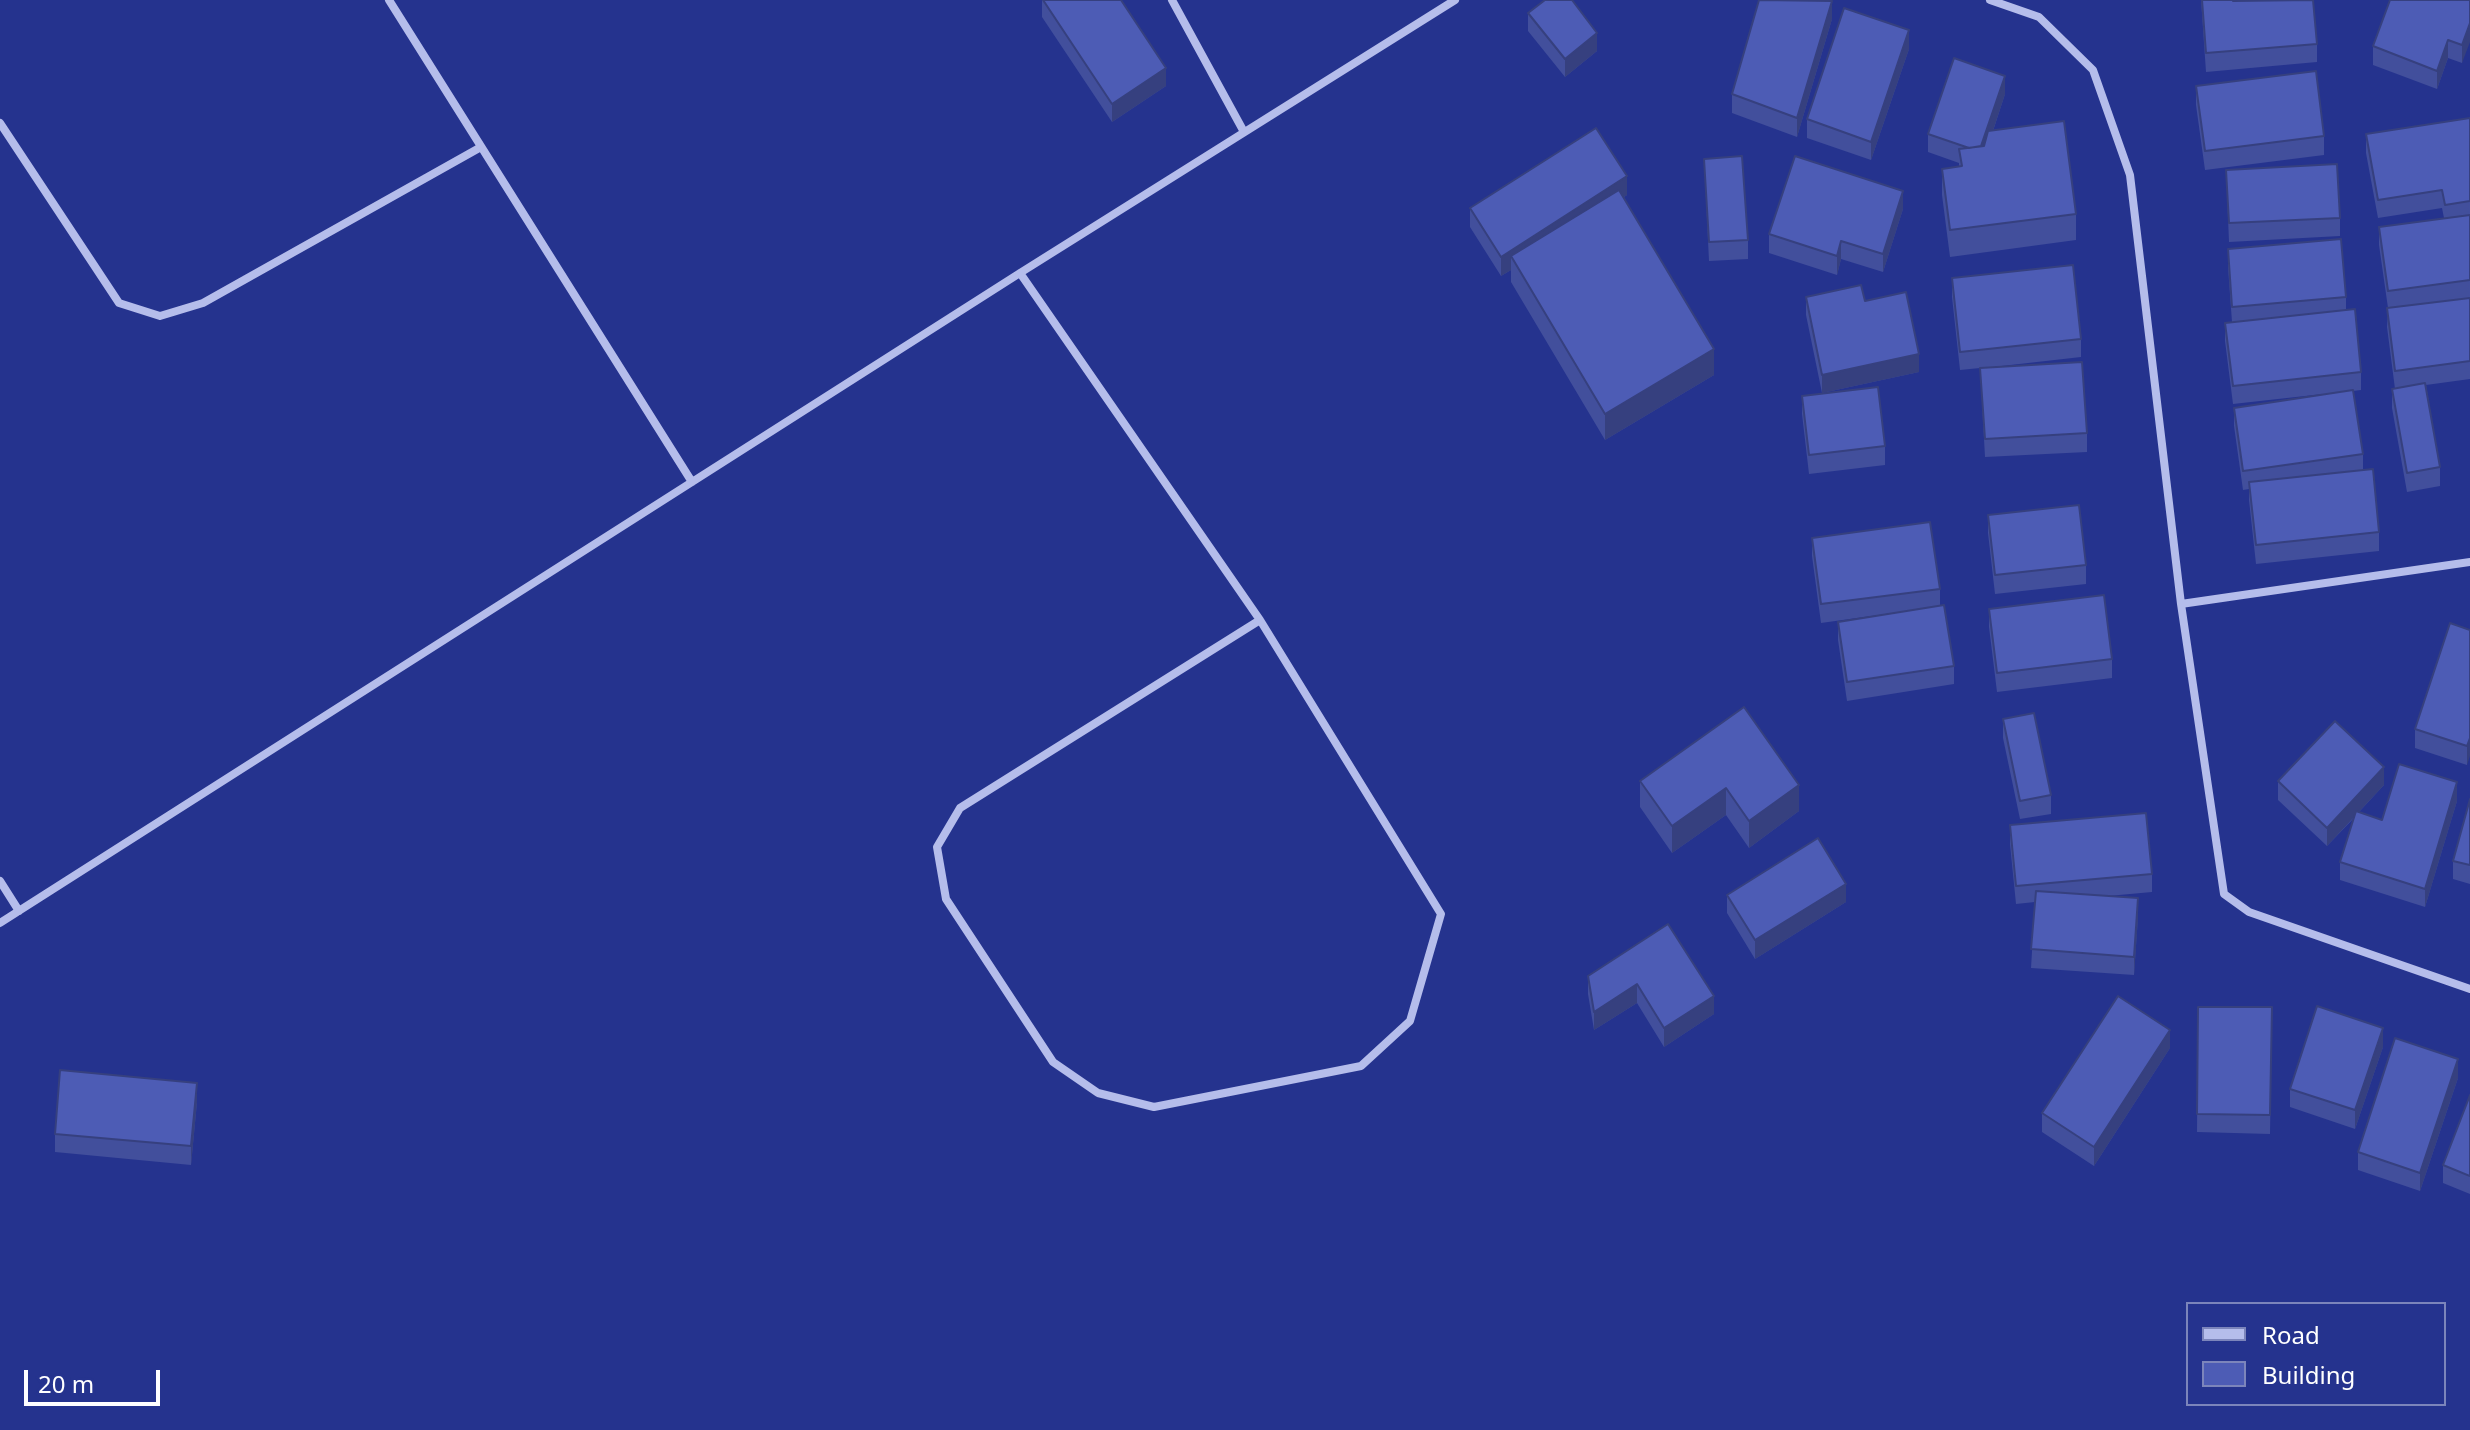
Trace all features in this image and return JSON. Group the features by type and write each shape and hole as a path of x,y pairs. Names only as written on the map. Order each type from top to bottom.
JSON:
{"street":[{"path":"389,0 692,482"},
{"path":"1172,0 1244,132"},
{"path":"0,923 1020,273 1455,0"},
{"path":"1990,0 2039,17 2093,70 2130,175 2181,604 2224,894 2249,912 2470,989"},
{"path":"0,123 119,303 160,316 203,303 481,147"},
{"path":"1020,273 1260,620 1441,914 1410,1021 1361,1066 1154,1107 1098,1093 1053,1062 946,899 937,847 960,808 1260,620"},
{"path":"2181,604 2470,562"},
{"path":"0,881 19,911"}],"building":[{"path":"1043,0 1121,0 1166,68 1112,104"},
{"path":"1545,0 1572,0 1597,33 1565,59 1528,13"},
{"path":"1759,0 1832,1 1797,118 1732,94"},
{"path":"2202,0 2313,0 2317,44 2206,53"},
{"path":"2390,0 2470,0 2470,23 2462,45 2448,40 2437,71 2373,46"},
{"path":"1844,8 1909,30 1871,142 1807,119"},
{"path":"1954,58 2005,76 1981,146 1969,148 1928,134"},
{"path":"2316,71 2324,136 2205,151 2196,86"},
{"path":"2470,118 2470,201 2445,205 2442,190 2378,200 2366,134"},
{"path":"2064,121 2076,214 1950,230 1942,169 1962,166 1959,149 1984,146 1988,131"},
{"path":"1596,128 1627,176 1501,257 1470,208"},
{"path":"1742,156 1748,240 1709,242 1704,159"},
{"path":"1795,156 1903,191 1883,254 1841,241 1837,256 1769,234"},
{"path":"2337,164 2340,218 2229,223 2226,170"},
{"path":"1619,190 1714,349 1605,414 1511,256"},
{"path":"2470,215 2470,280 2388,291 2379,227"},
{"path":"2341,239 2346,297 2232,307 2228,249"},
{"path":"2073,265 2081,339 1960,352 1952,278"},
{"path":"1861,285 1865,301 1906,292 1919,354 1822,375 1806,297"},
{"path":"2470,298 2470,361 2395,371 2387,308"},
{"path":"2355,309 2361,372 2233,386 2225,323"},
{"path":"2082,362 2087,433 1985,439 1980,368"},
{"path":"2425,383 2440,467 2407,473 2392,389"},
{"path":"1878,387 1885,446 1809,455 1802,396"},
{"path":"2353,390 2363,454 2243,471 2234,408"},
{"path":"2373,469 2379,532 2256,545 2249,482"},
{"path":"2079,505 2086,565 1995,575 1988,515"},
{"path":"1930,522 1940,589 1821,604 1812,538"},
{"path":"2104,595 2112,659 1997,673 1989,609"},
{"path":"1944,605 1954,666 1847,682 1838,622"},
{"path":"2450,623 2470,630 2470,738 2467,746 2415,729"},
{"path":"1744,707 1799,785 1749,821 1726,788 1672,826 1640,781"},
{"path":"2034,713 2051,795 2020,801 2003,719"},
{"path":"2335,721 2384,767 2327,828 2278,781"},
{"path":"2399,764 2457,782 2425,889 2340,862 2356,811 2382,820"},
{"path":"2470,799 2470,865 2453,861"},
{"path":"2146,813 2152,874 2016,886 2010,825"},
{"path":"1818,838 1846,884 1755,940 1727,895"},
{"path":"2036,891 2138,898 2134,957 2031,949"},
{"path":"1668,924 1714,996 1664,1028 1637,984 1594,1012 1588,976"},
{"path":"2118,996 2170,1030 2094,1147 2042,1113"},
{"path":"2317,1006 2383,1028 2355,1110 2290,1089"},
{"path":"2198,1007 2272,1007 2270,1115 2197,1114"},
{"path":"2395,1038 2458,1059 2420,1173 2358,1152"},
{"path":"60,1070 197,1083 191,1146 55,1134"},
{"path":"2470,1095 2470,1176 2443,1165"}]}
